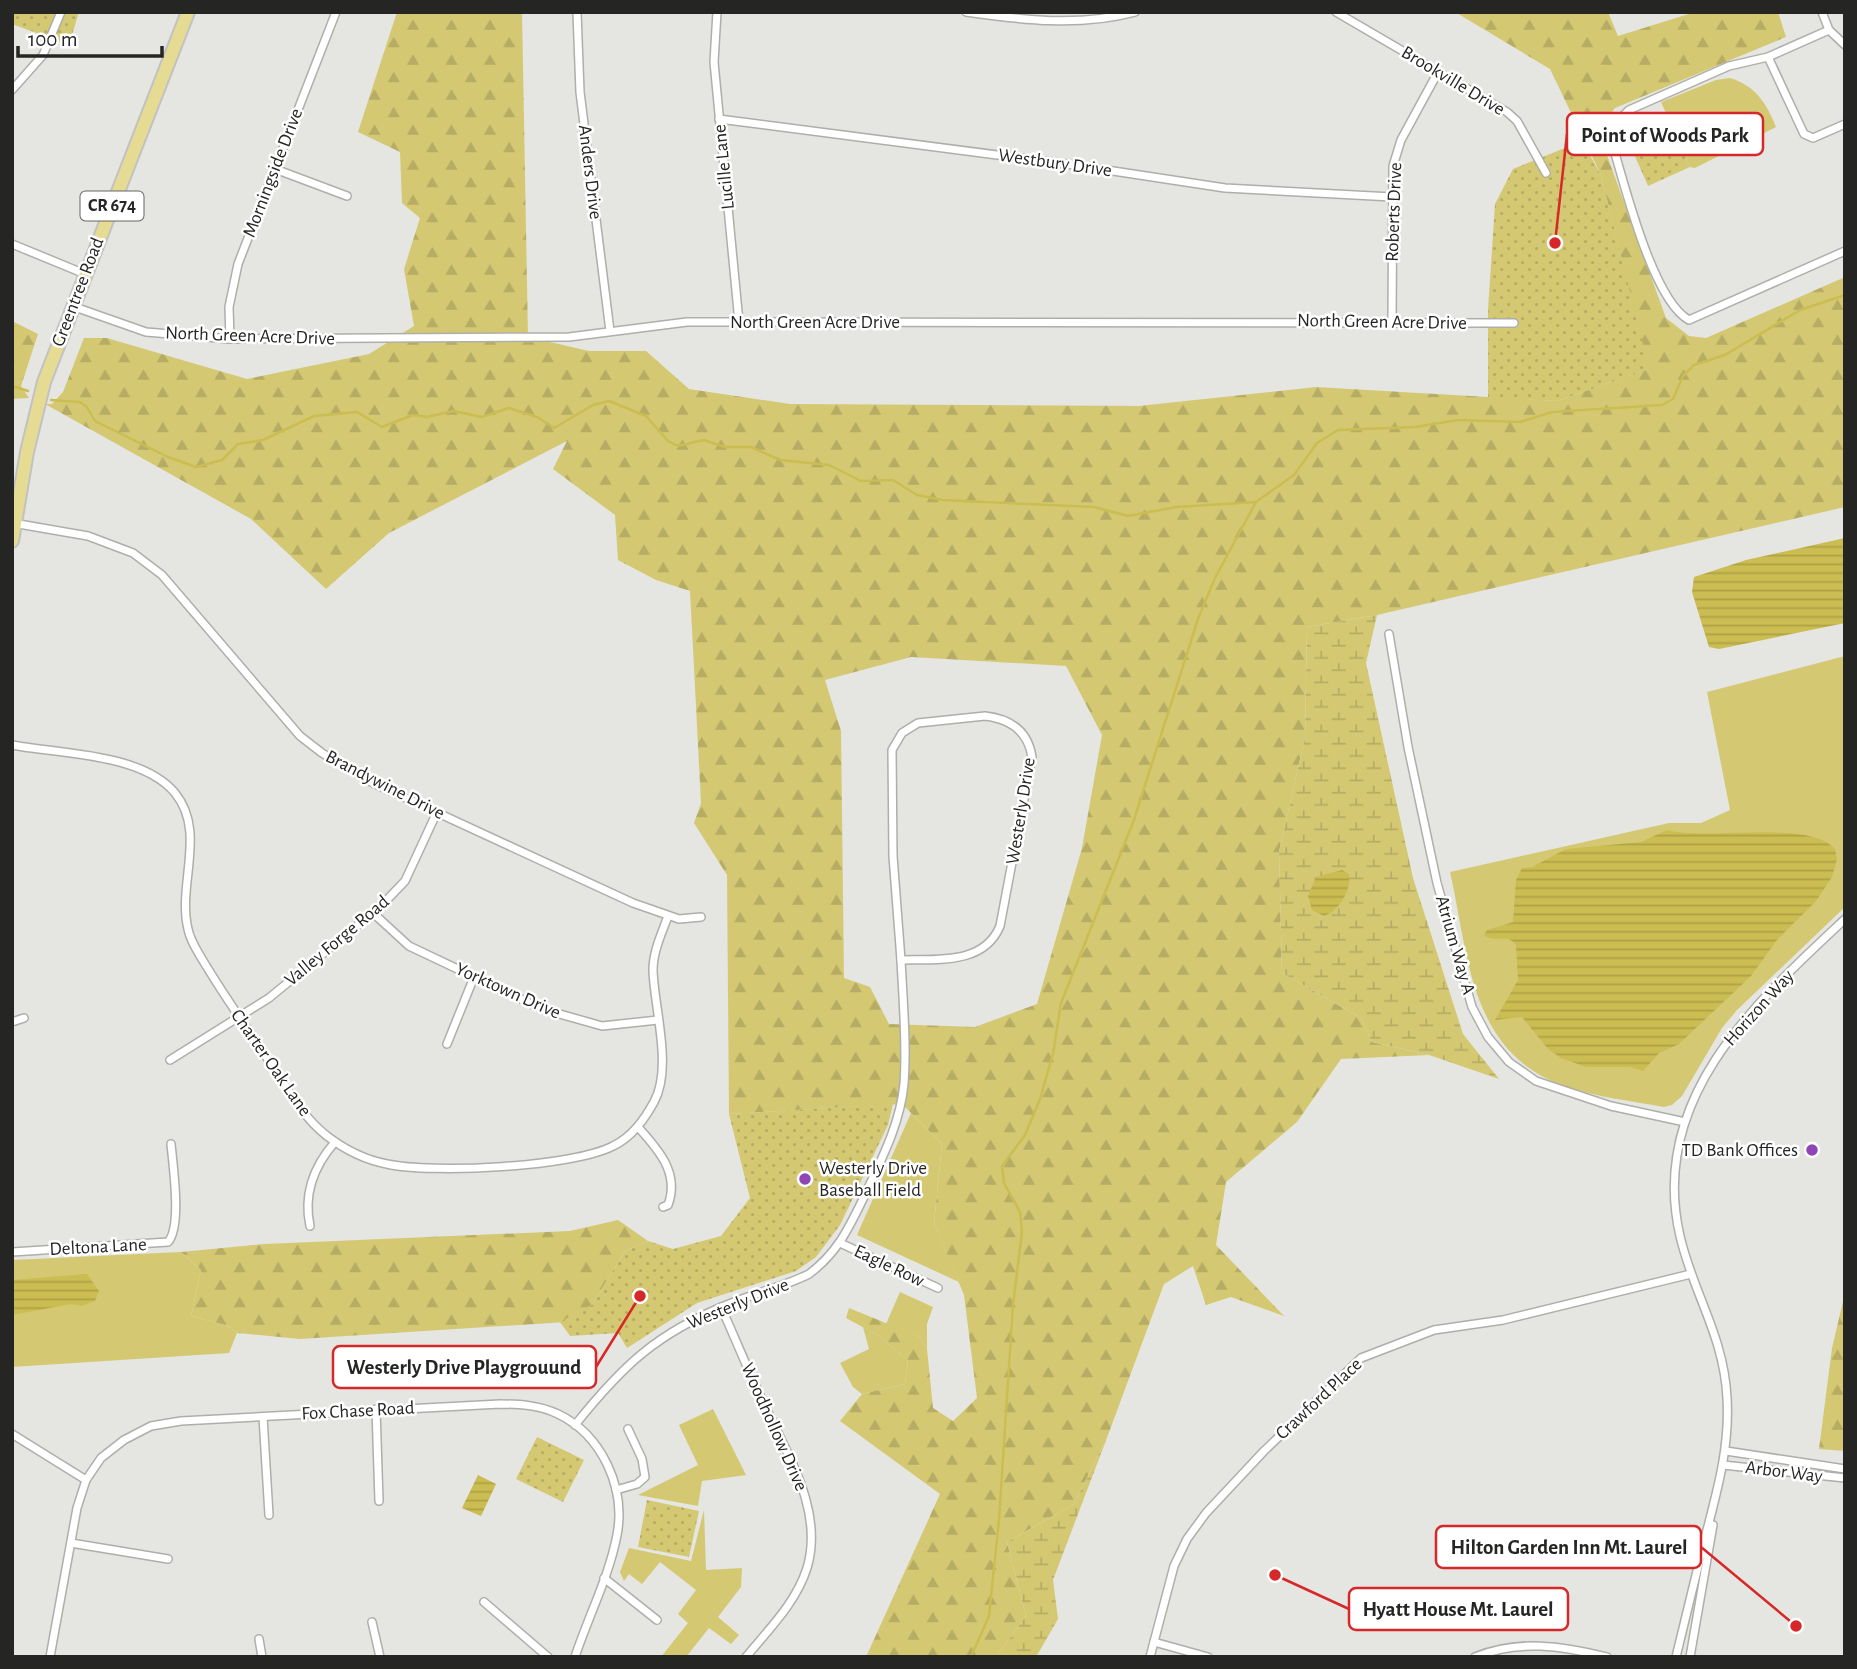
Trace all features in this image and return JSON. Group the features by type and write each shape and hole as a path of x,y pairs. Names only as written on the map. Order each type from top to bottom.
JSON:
{"main road":[{"name":"Greentree Road","path":"12,541 39,400 72,306 188,12"}],"street":[{"path":"12,90 43,55 61,12"},
{"name":"Morningside Drive","path":"230,339 231,290 336,12"},
{"name":"Anders Drive","path":"577,12 580,92 610,331"},
{"name":"Lucille Lane","path":"717,12 714,62 739,322"},
{"path":"966,12 1056,22 1109,19 1135,12"},
{"name":"Brookville Drive","path":"1336,12 1517,121 1546,173"},
{"path":"1822,12 1829,30 1845,45"},
{"path":"1829,30 1768,57 1729,66 1629,110 1612,129 1610,136 1643,244 1670,305 1689,320 1845,251"},
{"path":"1768,57 1804,134 1813,138 1845,124"},
{"name":"Roberts Drive","path":"1392,321 1393,166 1401,140 1438,72"},
{"name":"Westbury Drive","path":"719,119 1225,187 1392,197"},
{"path":"275,169 347,196"},
{"path":"12,243 85,274"},
{"name":"North Green Acre Drive","path":"72,306 120,324 178,337 230,339 569,337 687,322 1514,323"},
{"name":"Brandywine Drive","path":"14,523 100,538 143,559 171,585 310,745 360,776 668,916 688,920 701,917"},
{"name":"Atrium Way A","path":"1389,634 1408,747 1437,883 1472,1007 1488,1037 1509,1062 1536,1081 1611,1106 1685,1122"},
{"name":"Westerly Drive","path":"575,1424 631,1360 671,1332 720,1307 809,1274 822,1264 840,1243 878,1167 900,1102 904,1068 901,960 893,856 892,750 902,733 918,723 971,716 1007,721 1023,733 1032,757 1004,911 996,935 986,947 972,955 901,960"},
{"name":"Charter Oak Lane","path":"12,745 132,766 157,777 176,794 183,806 189,828 187,928 202,959 300,1108 335,1142 388,1165 415,1168 485,1167 554,1161 590,1155 621,1142 638,1127 656,1099 661,1074 654,960 668,916"},
{"name":"Valley Forge Road","path":"170,1060 180,1051 240,1018 373,913 405,881 437,813"},
{"name":"Yorktown Drive","path":"373,913 409,946 542,1009 602,1026 659,1020"},
{"name":"Horizon Way","path":"1718,1486 1726,1451 1728,1408 1724,1367 1704,1300 1691,1274 1679,1235 1674,1200 1677,1146 1700,1086 1737,1026 1845,919"},
{"path":"447,1044 474,977"},
{"path":"12,1022 24,1018"},
{"path":"638,1127 668,1167 672,1191 668,1205 663,1208"},
{"path":"310,1226 307,1213 313,1173 335,1142"},
{"name":"Deltona Lane","path":"12,1252 168,1242 173,1237 175,1222 172,1144"},
{"name":"Eagle Row","path":"840,1243 937,1288"},
{"name":"Crawford Place","path":"1150,1657 1174,1566 1191,1532 1312,1402 1361,1358 1434,1330 1503,1320 1691,1274"},
{"name":"Woodhollow Drive","path":"720,1307 801,1483 811,1521 809,1558 802,1581 776,1621 746,1657"},
{"name":"Fox Chase Road","path":"50,1657 86,1480 111,1448 151,1426 181,1421 376,1409 516,1404 544,1408 575,1424 599,1450 616,1490 617,1531 604,1578 575,1657"},
{"path":"376,1409 379,1501"},
{"path":"263,1417 269,1515"},
{"path":"616,1490 637,1484 645,1477 642,1459 628,1429"},
{"path":"12,1434 38,1447 86,1480"},
{"name":"Arbor Way","path":"1726,1451 1845,1469"},
{"name":"Arbor Way","path":"1723,1465 1845,1478"},
{"path":"1676,1657 1718,1486"},
{"path":"1690,1657 1718,1486"},
{"path":"71,1544 168,1559"},
{"path":"604,1578 657,1620"},
{"path":"484,1602 548,1657"},
{"path":"372,1622 380,1657"},
{"path":"259,1639 262,1657"},
{"path":"1154,1642 1209,1657"},
{"path":"1475,1657 1502,1649 1538,1645 1607,1657"}],"green space":[{"path":"12,12 79,12 69,45 12,24"},
{"path":"397,12 522,12 528,337 589,351 646,351 689,389 790,404 1139,406 1316,387 1557,401 1648,369 1601,175 1550,69 1455,12 1608,12 1618,36 1695,12 1778,12 1786,37 1615,108 1604,122 1600,136 1666,318 1689,336 1706,338 1845,277 1845,507 1377,615 1307,627 1305,737 1279,852 1282,973 1361,1018 1372,1042 1429,1055 1341,1059 1297,1122 1226,1182 1216,1245 1284,1316 1231,1297 1206,1305 1193,1266 1164,1284 1108,1435 1074,1504 1007,1542 1026,1616 996,1657 866,1657 940,1494 840,1421 862,1394 905,1384 908,1361 879,1336 846,1318 849,1308 920,1337 927,1349 933,1408 953,1421 977,1398 964,1295 934,1223 942,1144 902,1104 729,1114 727,875 694,823 701,803 690,591 656,580 618,560 615,515 553,469 567,441 389,533 326,589 251,519 45,404 52,404 63,392 84,338 107,338 247,379 369,354 414,326 404,269 420,218 402,203 400,152 358,132","holes":["911,657 1066,666 1102,735 1082,848 1037,1004 975,1027 889,1024 870,987 844,978 841,731 825,680"]},
{"path":"1730,78 1739,81 1759,96 1776,127 1695,168 1690,167 1661,102 1716,80"},
{"path":"1672,126 1690,167 1648,186 1630,145"},
{"path":"1582,141 1601,175 1649,369 1557,401 1488,398 1488,310 1495,204 1513,169"},
{"path":"12,321 38,334 21,386 29,398 12,399"},
{"path":"1377,615 1366,663 1413,878 1463,1034 1499,1079 1429,1055 1372,1042 1361,1018 1282,973 1279,852 1305,737 1307,627"},
{"path":"1845,656 1845,907 1737,1010 1722,1028 1682,1096 1672,1105 1664,1107 1588,1093 1564,1086 1533,1070 1509,1050 1491,1025 1478,998 1469,968 1450,872 1669,823 1701,823 1730,810 1707,692"},
{"path":"893,1104 888,1125 840,1225 816,1257 796,1271 697,1303 627,1348 618,1333 570,1336 560,1322 592,1305 625,1251 648,1241 673,1249 721,1236 750,1198 729,1114"},
{"path":"911,1113 942,1144 934,1223 959,1282 857,1235"},
{"path":"618,1220 648,1241 625,1251 592,1305 566,1322 300,1339 237,1333 229,1326 191,1316 201,1270 181,1252 265,1244 570,1231"},
{"path":"181,1252 201,1270 191,1316 229,1326 237,1333 229,1353 12,1367 12,1260"},
{"path":"900,1292 933,1307 927,1324 927,1349 920,1337 886,1324"},
{"path":"1845,1293 1845,1451 1819,1449 1832,1348"},
{"path":"863,1327 879,1336 908,1361 905,1384 862,1394 853,1387 840,1363 869,1349"},
{"path":"713,1409 746,1475 702,1481 698,1506 638,1495 698,1465 679,1425"},
{"path":"1108,1435 1053,1580 1058,1619 1036,1657 996,1657 1026,1616 1007,1542 1074,1504"},
{"path":"537,1437 584,1460 563,1502 516,1479"},
{"path":"647,1500 699,1511 689,1557 638,1547"},
{"path":"704,1510 706,1570 742,1568 741,1587 718,1617 739,1635 731,1644 709,1628 686,1657 661,1657 688,1623 678,1614 696,1590 660,1562 642,1584 629,1574 624,1581 620,1572 629,1548 691,1561"}],"shaded area":[{"path":"1845,538 1845,623 1719,649 1709,647 1692,592 1694,577 1746,560"},
{"path":"1667,830 1685,833 1756,832 1803,835 1822,840 1835,849 1837,859 1832,877 1816,901 1777,940 1751,976 1679,1044 1659,1053 1643,1071 1630,1067 1586,1067 1561,1058 1548,1049 1522,1017 1495,1020 1518,980 1516,945 1508,939 1492,939 1484,935 1487,930 1513,922 1516,880 1522,868 1532,867 1566,849 1641,842"},
{"path":"1342,870 1349,874 1349,880 1346,893 1339,904 1324,916 1312,910 1308,896 1316,877"},
{"path":"87,1274 99,1291 95,1301 82,1306 71,1304 12,1315 12,1280"},
{"path":"478,1475 496,1484 481,1516 462,1508"}],"waterway":[{"path":"971,1657 989,1616 999,1520 1013,1305 1022,1232 1020,1212 1004,1183 1002,1166 1025,1135 1040,1099 1053,1054 1061,1003 1134,820 1198,619 1215,578 1256,502 1294,475 1317,443 1338,430 1415,427 1458,420 1520,422 1552,412 1662,405 1673,399 1683,376 1694,365 1725,355 1800,310 1845,295"},
{"path":"12,386 28,391"},
{"path":"51,400 80,402 87,407 95,421 168,457 196,467 222,460 238,444 263,440 314,416 357,412 382,427 413,415 427,417 453,411 482,417 509,408 537,417 554,428 593,405 609,401 646,416 668,441 678,446 704,440 725,447 751,447 780,460 829,465 861,481 893,480 917,495 943,500 1094,507 1128,516 1176,507 1256,502"}],"place":[{"name":"Point of Woods Park","path":"1555,243"},
{"name":"TD Bank Offices","path":"1812,1150"},
{"name":"Westerly Drive Baseball Field","path":"805,1179"},
{"name":"Westerly Drive Playgrouund","path":"640,1296"},
{"name":"Hyatt House Mt. Laurel","path":"1275,1575"},
{"name":"Hilton Garden Inn Mt. Laurel","path":"1796,1626"}]}
